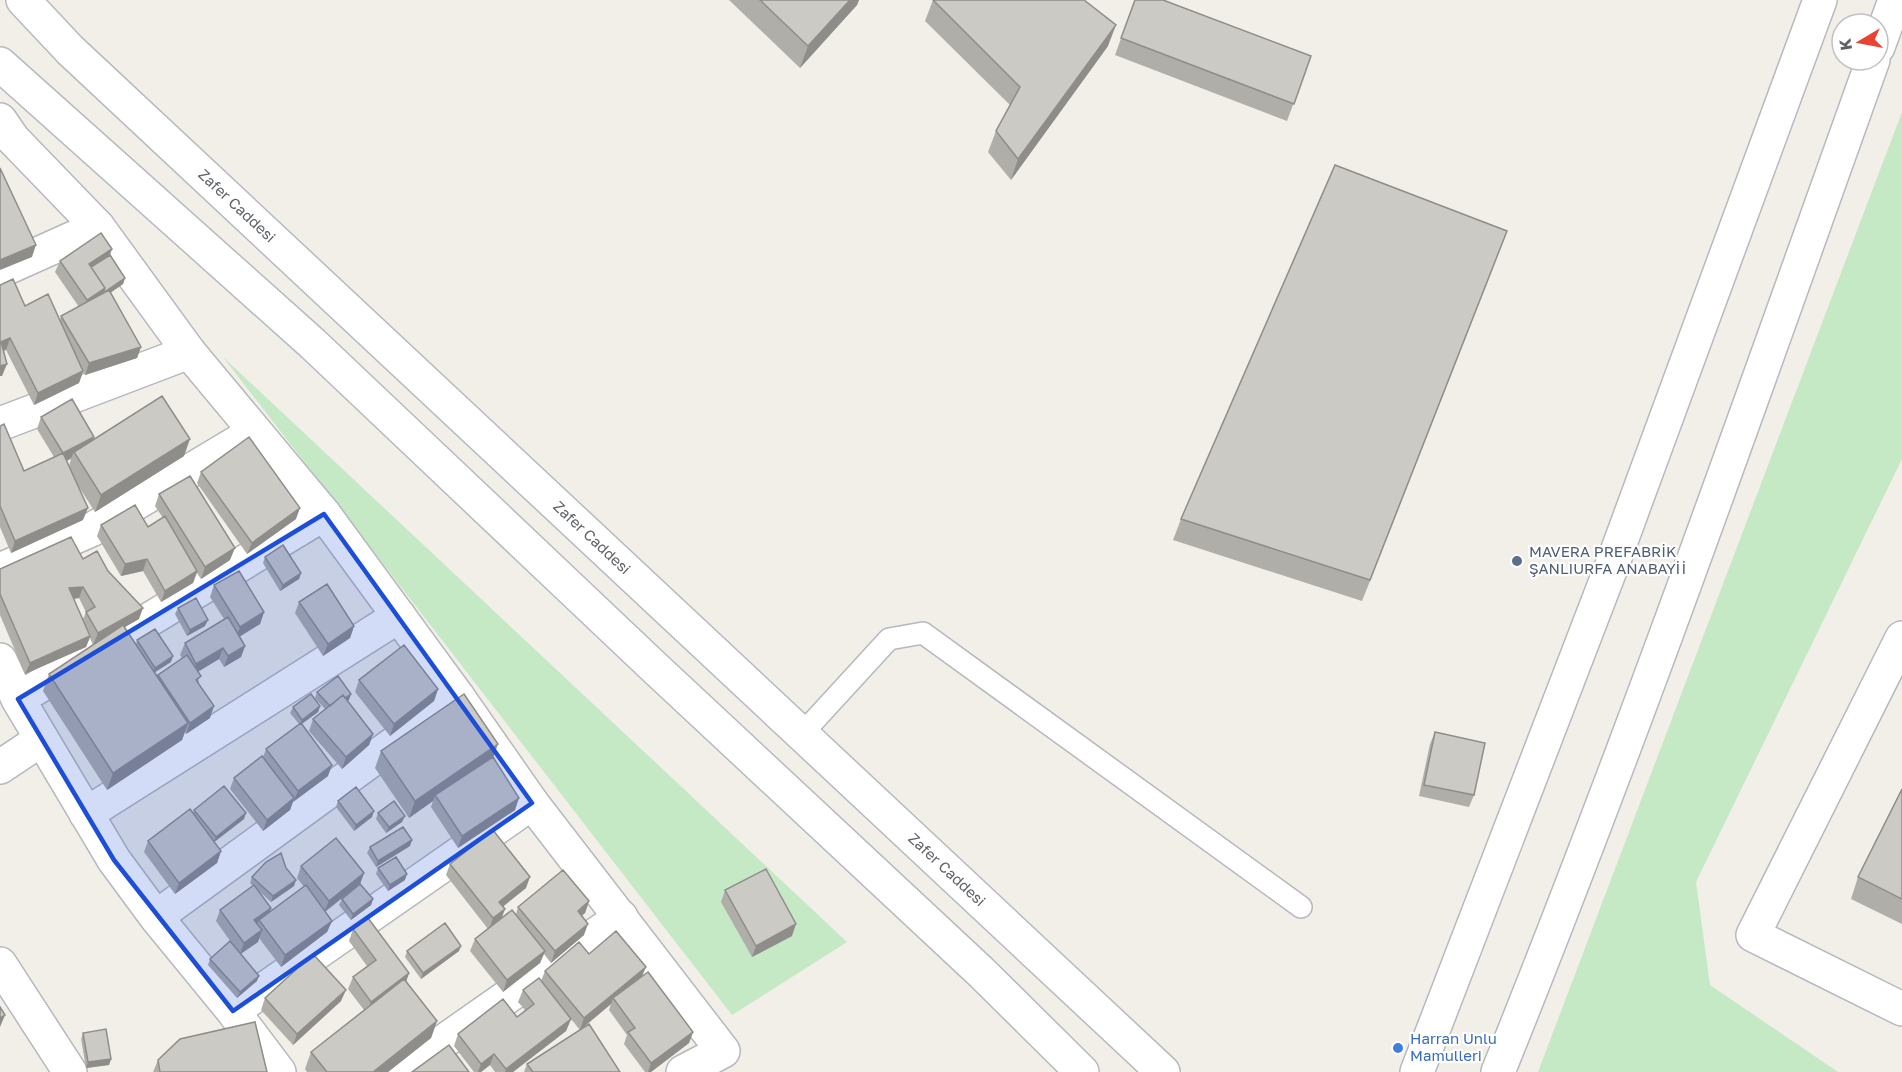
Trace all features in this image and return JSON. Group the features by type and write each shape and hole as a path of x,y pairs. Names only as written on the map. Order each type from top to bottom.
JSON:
{"main road":[{"name":"Zafer Caddesi","path":"23,0 78,58 1163,1072"},
{"path":"1417,1072 1614,560 1820,0"},
{"path":"0,64 313,344 982,973 1082,1072"},
{"path":"1498,1072 1547,951 1721,485 1870,72"},
{"path":"4,134 98,227 189,352 324,514 458,697 532,803 723,1051 683,1072"},
{"path":"0,271 98,227"},
{"path":"0,424 189,352"},
{"path":"0,570 91,530 255,432"},
{"path":"18,699 324,514"},
{"path":"86,814 399,616"},
{"path":"1902,638 1753,935 1902,1009"},
{"path":"0,660 18,699 114,860 156,917 233,1011 279,1072"},
{"path":"156,917 458,697"},
{"path":"0,767 42,739"},
{"path":"233,1011 532,803"},
{"path":"400,1072 621,917"},
{"path":"0,964 70,1072"}],"lane":[{"path":"801,735 889,639 923,633 1301,906"}],"highlighted area":[{"path":"324,514 532,803 233,1011 114,860 18,699"}],"green space":[{"path":"1902,112 1902,459 1696,882 1710,985 1838,1072 1538,1072"},
{"path":"223,357 847,942 732,1015"}],"building":[{"path":"760,0 850,0 808,46"},
{"path":"933,0 1084,0 1116,25 1018,159 996,131 1020,87"},
{"path":"1135,0 1163,0 1311,56 1294,104 1121,38"},
{"path":"1335,165 1507,231 1370,580 1181,519"},
{"path":"0,168 36,245 0,260"},
{"path":"101,233 112,249 89,264 105,288 87,300 60,261"},
{"path":"110,255 125,278 103,293 105,288 91,267"},
{"path":"13,279 25,306 48,294 83,371 38,393 10,338 1,342 7,364 0,366 0,285"},
{"path":"109,290 141,347 89,363 61,316"},
{"path":"162,396 190,439 101,495 74,452"},
{"path":"72,399 94,437 63,453 41,417"},
{"path":"4,424 24,471 63,453 88,508 15,541 0,506 0,426"},
{"path":"249,437 300,508 252,543 201,472"},
{"path":"190,476 235,548 205,567 159,494"},
{"path":"135,505 148,527 165,516 197,571 165,591 147,559 125,564 101,525"},
{"path":"71,537 83,559 97,551 108,571 143,608 98,633 86,612 95,607 83,587 69,588 90,636 30,663 0,594 0,569"},
{"path":"283,545 301,573 283,585 265,557"},
{"path":"239,571 264,612 240,627 214,585"},
{"path":"327,584 354,626 328,644 299,602"},
{"path":"196,598 208,620 190,630 178,608"},
{"path":"228,617 245,646 228,656 223,648 196,664 185,643"},
{"path":"123,625 188,723 113,773 49,674"},
{"path":"155,629 173,656 155,668 137,640"},
{"path":"404,645 438,689 394,724 359,680"},
{"path":"187,655 201,676 196,680 214,706 190,723 158,675"},
{"path":"338,676 351,694 345,698 343,695 330,706 317,692"},
{"path":"311,694 320,706 302,720 293,707"},
{"path":"464,694 498,744 415,801 381,751"},
{"path":"343,695 373,734 346,757 313,719"},
{"path":"301,723 332,765 298,791 266,749"},
{"path":"1435,732 1485,743 1474,795 1424,785"},
{"path":"262,756 294,798 267,820 234,778"},
{"path":"493,757 519,798 462,836 435,795"},
{"path":"224,786 246,813 216,837 194,810"},
{"path":"356,787 374,811 356,825 338,801"},
{"path":"1902,789 1902,899 1858,877"},
{"path":"394,801 405,816 389,827 378,813"},
{"path":"190,809 221,851 179,883 148,841"},
{"path":"403,827 412,840 378,861 370,847"},
{"path":"493,830 530,877 499,902 505,909 493,918 450,864"},
{"path":"336,838 364,873 329,901 301,866"},
{"path":"281,853 286,868 296,880 273,896 252,877 266,862"},
{"path":"396,857 407,874 390,885 378,868"},
{"path":"766,869 796,924 756,946 725,890"},
{"path":"563,870 589,901 578,911 588,924 555,951 518,907"},
{"path":"360,884 373,899 353,914 342,899"},
{"path":"254,885 271,908 254,920 262,930 244,943 220,910"},
{"path":"306,885 332,921 285,955 259,920"},
{"path":"512,910 545,951 507,980 475,939"},
{"path":"368,918 409,973 371,1002 353,977 376,960 353,929"},
{"path":"445,923 461,946 423,973 407,951"},
{"path":"616,931 646,967 584,1018 545,971 579,942 589,954"},
{"path":"230,941 259,976 240,992 210,959"},
{"path":"313,954 346,990 297,1034 265,998"},
{"path":"648,972 693,1032 651,1063 628,1032 635,1028 613,998"},
{"path":"539,978 571,1019 506,1069 494,1054 481,1064 458,1034 503,999 517,1017 534,1004 523,990"},
{"path":"404,979 437,1021 373,1072 327,1072 311,1052"},
{"path":"0,1007 5,1015 0,1018"},
{"path":"255,1022 267,1072 160,1072 158,1060 180,1039"},
{"path":"589,1024 620,1072 533,1072 527,1064"},
{"path":"106,1029 111,1059 88,1062 83,1033"},
{"path":"449,1045 469,1072 412,1072"}],"place":[{"name":"MAVERA PREFABRİK ŞANLIURFA ANABAYİİ","path":"1517,561"},
{"name":"Harran Unlu Mamulleri","path":"1398,1048"}]}
